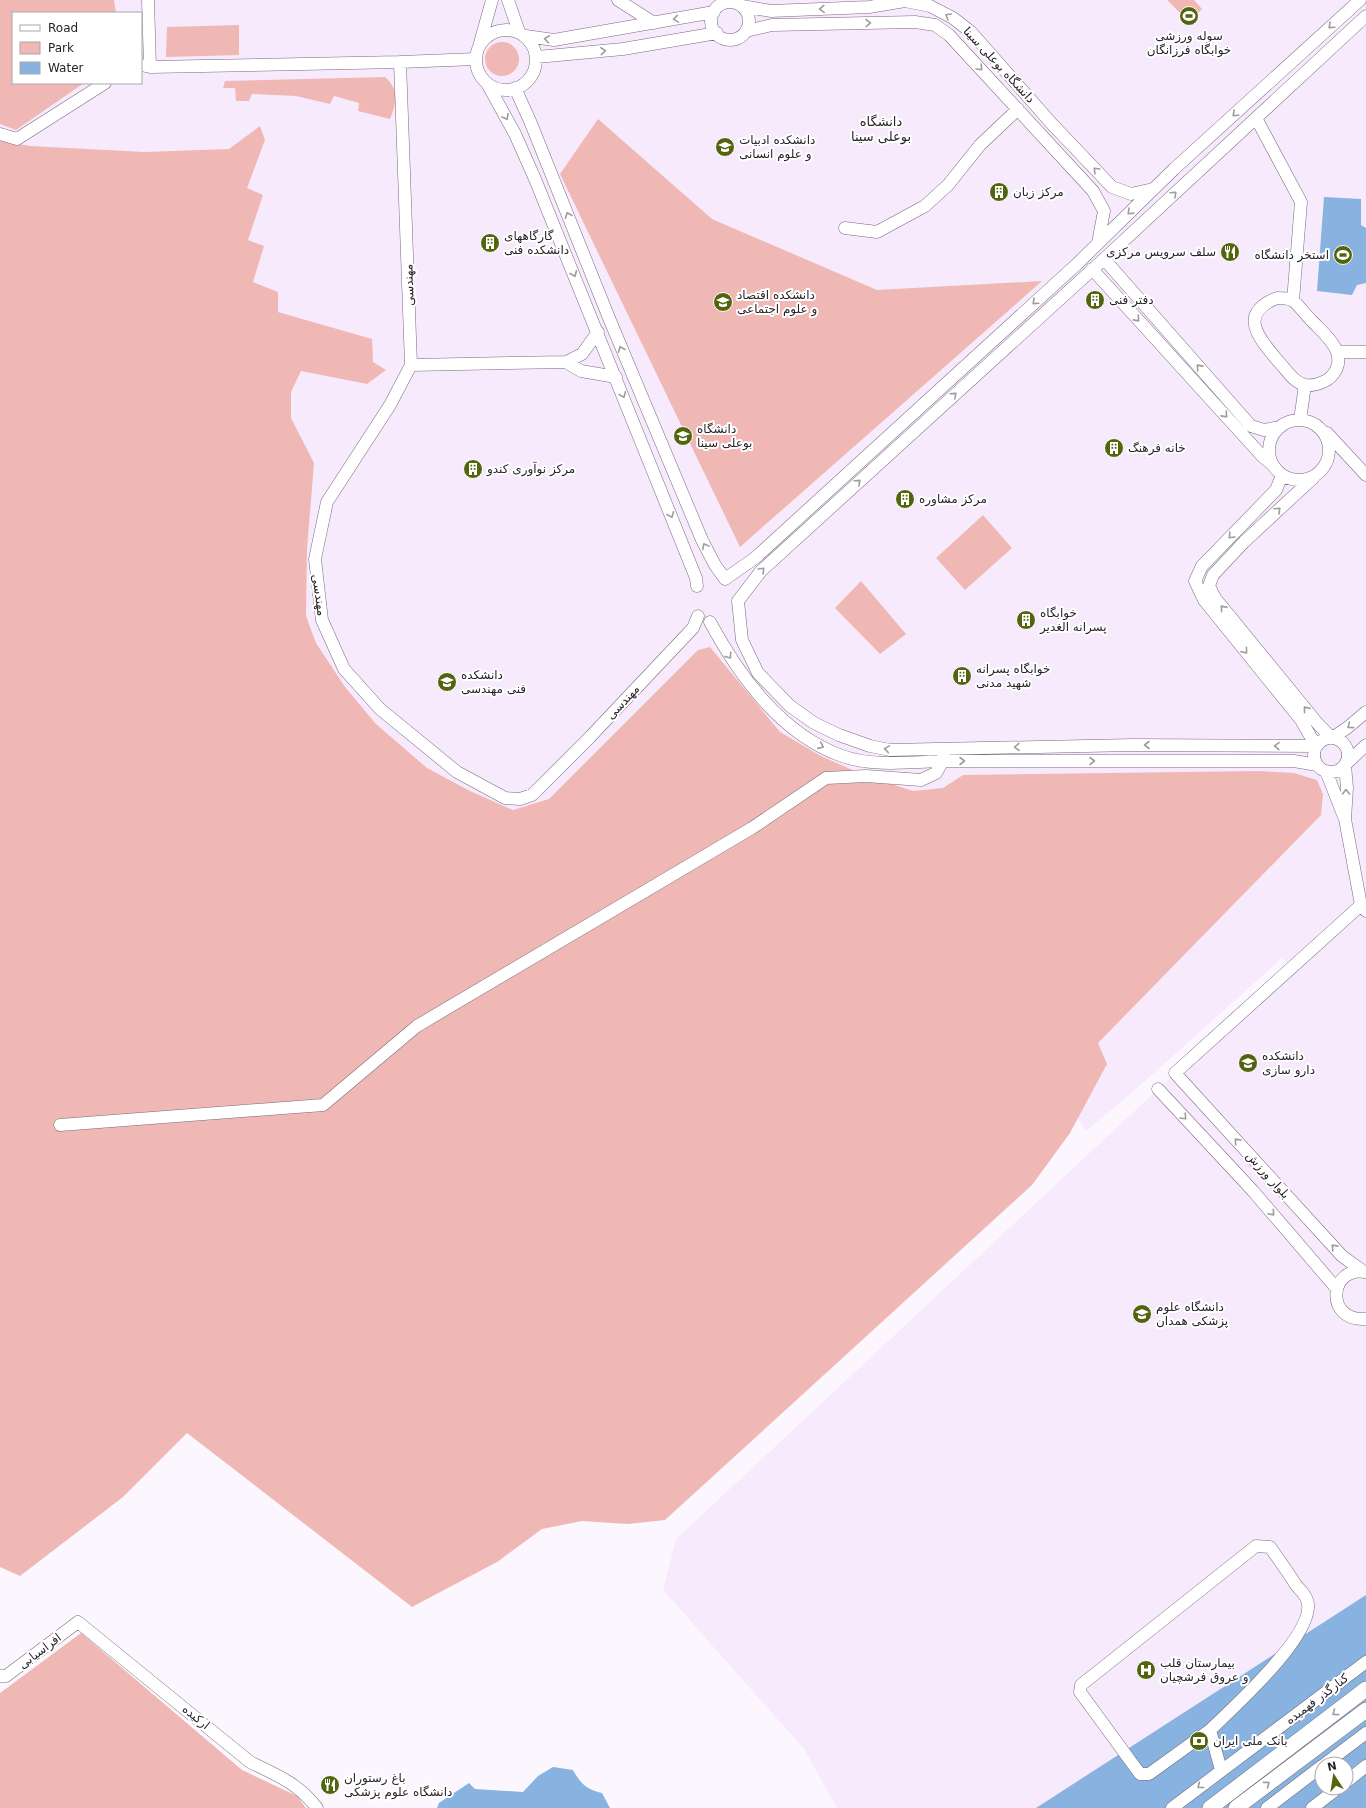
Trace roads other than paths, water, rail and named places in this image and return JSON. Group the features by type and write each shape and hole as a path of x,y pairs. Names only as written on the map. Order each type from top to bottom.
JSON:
{"main road":[{"path":"1210,1808 1366,1689"},
{"path":"1236,1808 1366,1710"}],"street":[{"path":"148,0 146,66 400,62 477,54"},
{"path":"492,0 477,54 481,76 487,83 516,134 598,332 696,578 697,586"},
{"path":"487,83 495,88 505,90 515,88 524,84 536,67 537,57 535,49 522,34 508,0"},
{"path":"618,0 654,23"},
{"path":"515,88 530,121 611,325 702,540 715,565 725,579 755,558 1360,0"},
{"name":"دانشگاه بوعلی سینا","path":"736,3 771,11 869,7 905,1 930,6 953,18 971,32 1052,124 1112,187 1132,194 1154,189"},
{"path":"477,54 483,40 495,32 510,29 522,34 554,40 714,12 722,4 736,3 748,15 749,20 746,31 737,38 732,39 726,39 717,34 712,23 714,12"},
{"path":"1366,16 1104,259 760,571 738,601 742,640 758,673 790,706 814,723 839,736 870,746 890,750 943,755 1294,761 1336,771 1345,765 1366,745"},
{"name":"دانشگاه بوعلی سینا","path":"746,31 772,25 915,22 935,25 949,35 1093,191 1104,211 1098,243"},
{"path":"537,57 623,49 717,34"},
{"name":"مهندسی","path":"400,62 411,365 390,405 327,502 315,559 322,620 344,669 380,709 457,772 505,798 520,799 532,795 590,737 693,628 698,616"},
{"path":"0,134 17,139 103,84"},
{"path":"845,228 877,232 925,206 948,185 980,145 1018,109"},
{"path":"1256,118 1301,202 1293,301"},
{"path":"1104,259 1251,426 1264,430 1280,427 1290,422 1300,420 1310,422 1326,432 1366,475"},
{"path":"1092,269 1258,451 1282,475 1297,481 1313,478"},
{"path":"1277,298 1293,301 1330,341 1337,352 1338,366 1328,380 1316,385 1305,385 1295,380 1259,338 1255,330 1254,321 1257,311 1264,303 1277,298"},
{"path":"411,365 566,362 582,354 598,332"},
{"path":"1337,352 1366,352"},
{"path":"566,362 581,371 616,377"},
{"path":"1300,420 1305,385"},
{"path":"1273,465 1269,455 1270,444 1280,427"},
{"path":"1319,428 1326,435 1329,444 1330,454 1327,464 1321,472 1244,542 1213,575 1210,586 1215,598 1318,724 1332,738 1341,741 1347,750 1348,755 1345,765 1347,788 1346,819 1363,908"},
{"path":"1282,475 1276,490 1202,566 1195,581 1204,600 1301,720 1316,746"},
{"path":"710,622 725,650 749,683 777,716 806,740 843,756 886,763 943,755 1132,745 1316,746"},
{"path":"1346,819 1322,768 1314,756 1316,746 1322,740 1332,738 1366,712"},
{"path":"60,1125 322,1105 417,1026 752,828 826,778 866,776 921,780 936,773 943,755"},
{"name":"بلوار ورزش","path":"1363,908 1175,1073 1342,1256 1365,1272"},
{"name":"بلوار ورزش","path":"1158,1089 1253,1191 1337,1289"},
{"path":"1365,1272 1357,1272 1344,1277 1337,1289 1338,1306 1343,1312 1354,1318 1366,1319"},
{"path":"1256,1546 1270,1547 1307,1600 1308,1611 1305,1623 1263,1679 1210,1730 1150,1774 1140,1774 1080,1692 1081,1685 1256,1546"},
{"name":"افراسیابی","path":"0,1676 6,1676 78,1622"},
{"name":"ارکیده","path":"78,1622 250,1762 274,1773 303,1791 317,1808"},
{"name":"کنارگذر فهمیده","path":"1172,1808 1366,1662"},
{"path":"1210,1730 1221,1770"},
{"path":"1336,1756 1366,1733"},
{"path":"1354,1776 1366,1766"},
{"path":"1267,1808 1314,1772"},
{"path":"1312,1808 1328,1796"}],"water":[{"name":"استخر دانشگاه","path":"1324,197 1361,199 1361,225 1366,228 1366,283 1357,285 1352,295 1317,291"},
{"path":"1366,1595 1366,1808 1036,1808"},
{"path":"553,1767 573,1770 578,1779 584,1785 592,1790 602,1793 610,1808 437,1808 439,1803 469,1783 475,1789 523,1792 538,1776"}],"place":[{"name":"سوله ورزشی خوابگاه فرزانگان","path":"1189,16"},
{"name":"دانشکده ادبیات و علوم انسانی","path":"725,147"},
{"name":"مرکز زبان","path":"999,192"},
{"name":"گارگاههای دانشکده فنی","path":"490,243"},
{"name":"سلف سرویس مرکزی","path":"1230,252"},
{"name":"استخر دانشگاه","path":"1343,255"},
{"name":"دفتر فنی","path":"1095,300"},
{"name":"دانشکده اقتصاد و علوم اجتماعی","path":"723,302"},
{"name":"دانشگاه بوعلی سینا","path":"683,436"},
{"name":"خانه فرهنگ","path":"1114,448"},
{"name":"مرکز نوآوری کندو","path":"473,469"},
{"name":"مرکز مشاوره","path":"905,499"},
{"name":"خوابگاه پسرانه الغدیر","path":"1026,620"},
{"name":"خوابگاه پسرانه شهید مدنی","path":"962,676"},
{"name":"دانشکده فنی مهندسی","path":"447,682"},
{"name":"دانشکده دارو سازی","path":"1248,1063"},
{"name":"دانشگاه علوم پزشکی همدان","path":"1142,1314"},
{"name":"بیمارستان قلب و عروق فرشچیان","path":"1146,1670"},
{"name":"بانک ملی ایران","path":"1199,1741"},
{"name":"باغ رستوران دانشگاه علوم پزشکی","path":"330,1785"}],"district":[{"name":"دانشگاه بوعلی سینا","path":"881,128"}]}
